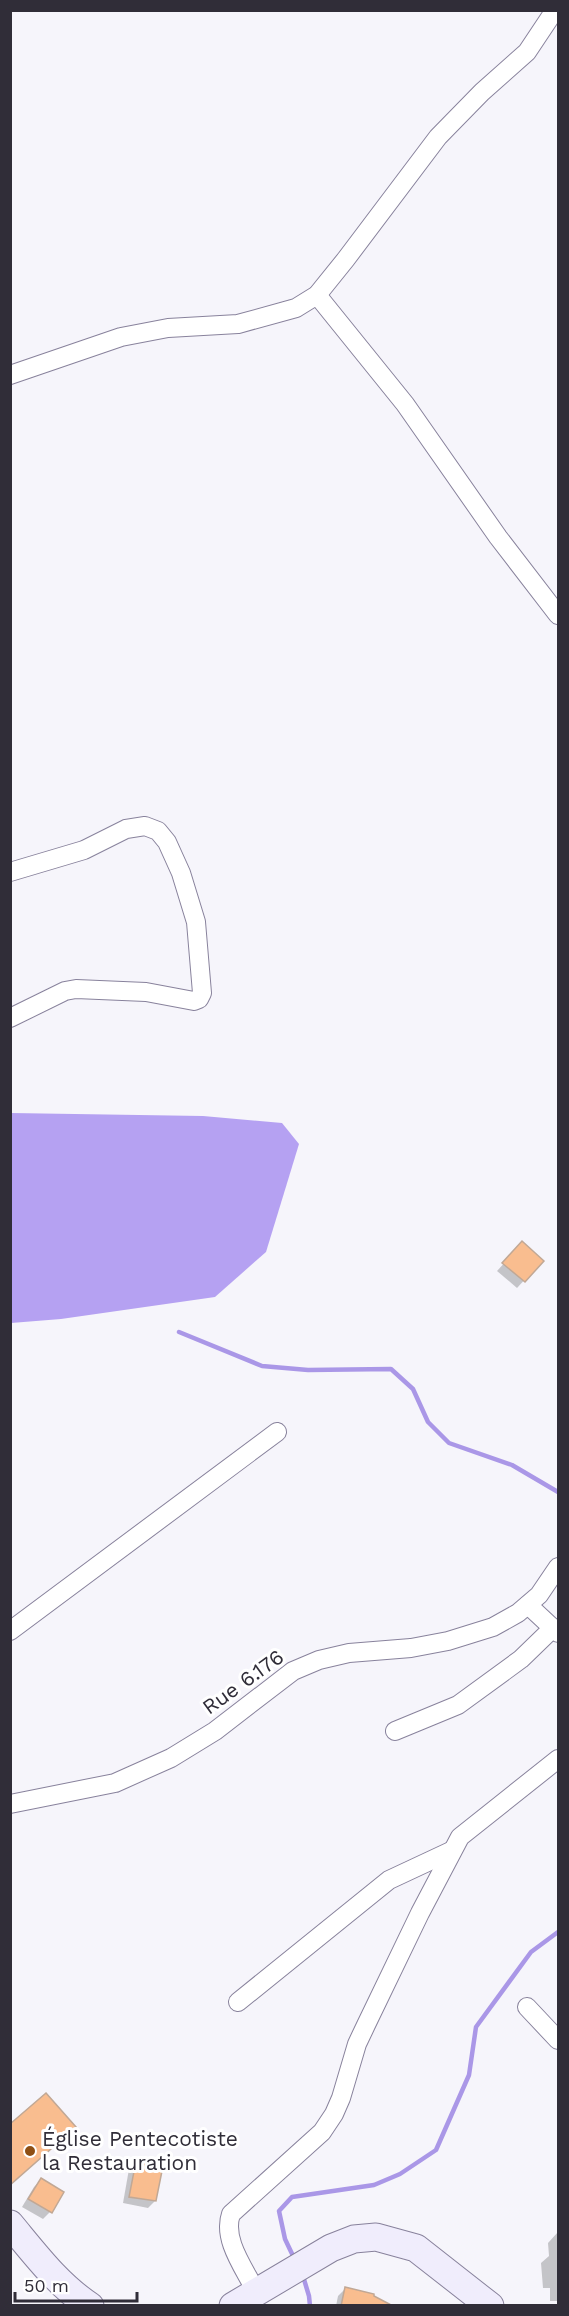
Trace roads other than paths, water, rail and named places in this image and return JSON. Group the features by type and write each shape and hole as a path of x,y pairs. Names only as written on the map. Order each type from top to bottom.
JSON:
{"street":[{"path":"10,375 121,336 168,328 238,324 296,308 317,295 438,137 482,92 527,52 555,10"},
{"path":"317,295 405,404 498,537 558,615"},
{"path":"10,872 84,850 126,829 145,826 158,831 167,842 181,873 196,922 202,993 199,999 194,1001 146,992 76,988 65,991 10,1018"},
{"path":"10,1631 277,1432"},
{"name":"Rue 6.176","path":"10,1804 115,1783 171,1758 215,1731 293,1671 319,1660 350,1653 411,1648 448,1641 493,1627 518,1613 539,1595 558,1567"},
{"path":"395,1731 458,1705 556,1631 528,1605"},
{"path":"256,2292 228,2234 227,2224 231,2214 322,2132 334,2114 357,2044 451,1851 467,1831 558,1759"},
{"path":"238,2002 389,1880 451,1851"},
{"path":"527,2007 558,2040"},
{"path":"10,2224 44,2265 74,2295 90,2306"},
{"path":"233,2306 331,2248 354,2239 376,2237 416,2248 490,2306"}],"waterway":[{"path":"179,1332 262,1366 308,1370 391,1369 413,1389 428,1422 449,1443 512,1465 558,1492"},
{"path":"294,2258 285,2239 279,2211 292,2197 374,2185 400,2174 436,2150 469,2075 476,2027 531,1952 558,1932"},
{"path":"303,2276 310,2306"}],"place":[{"name":"Église Pentecotiste la Restauration","path":"30,2151"}]}
